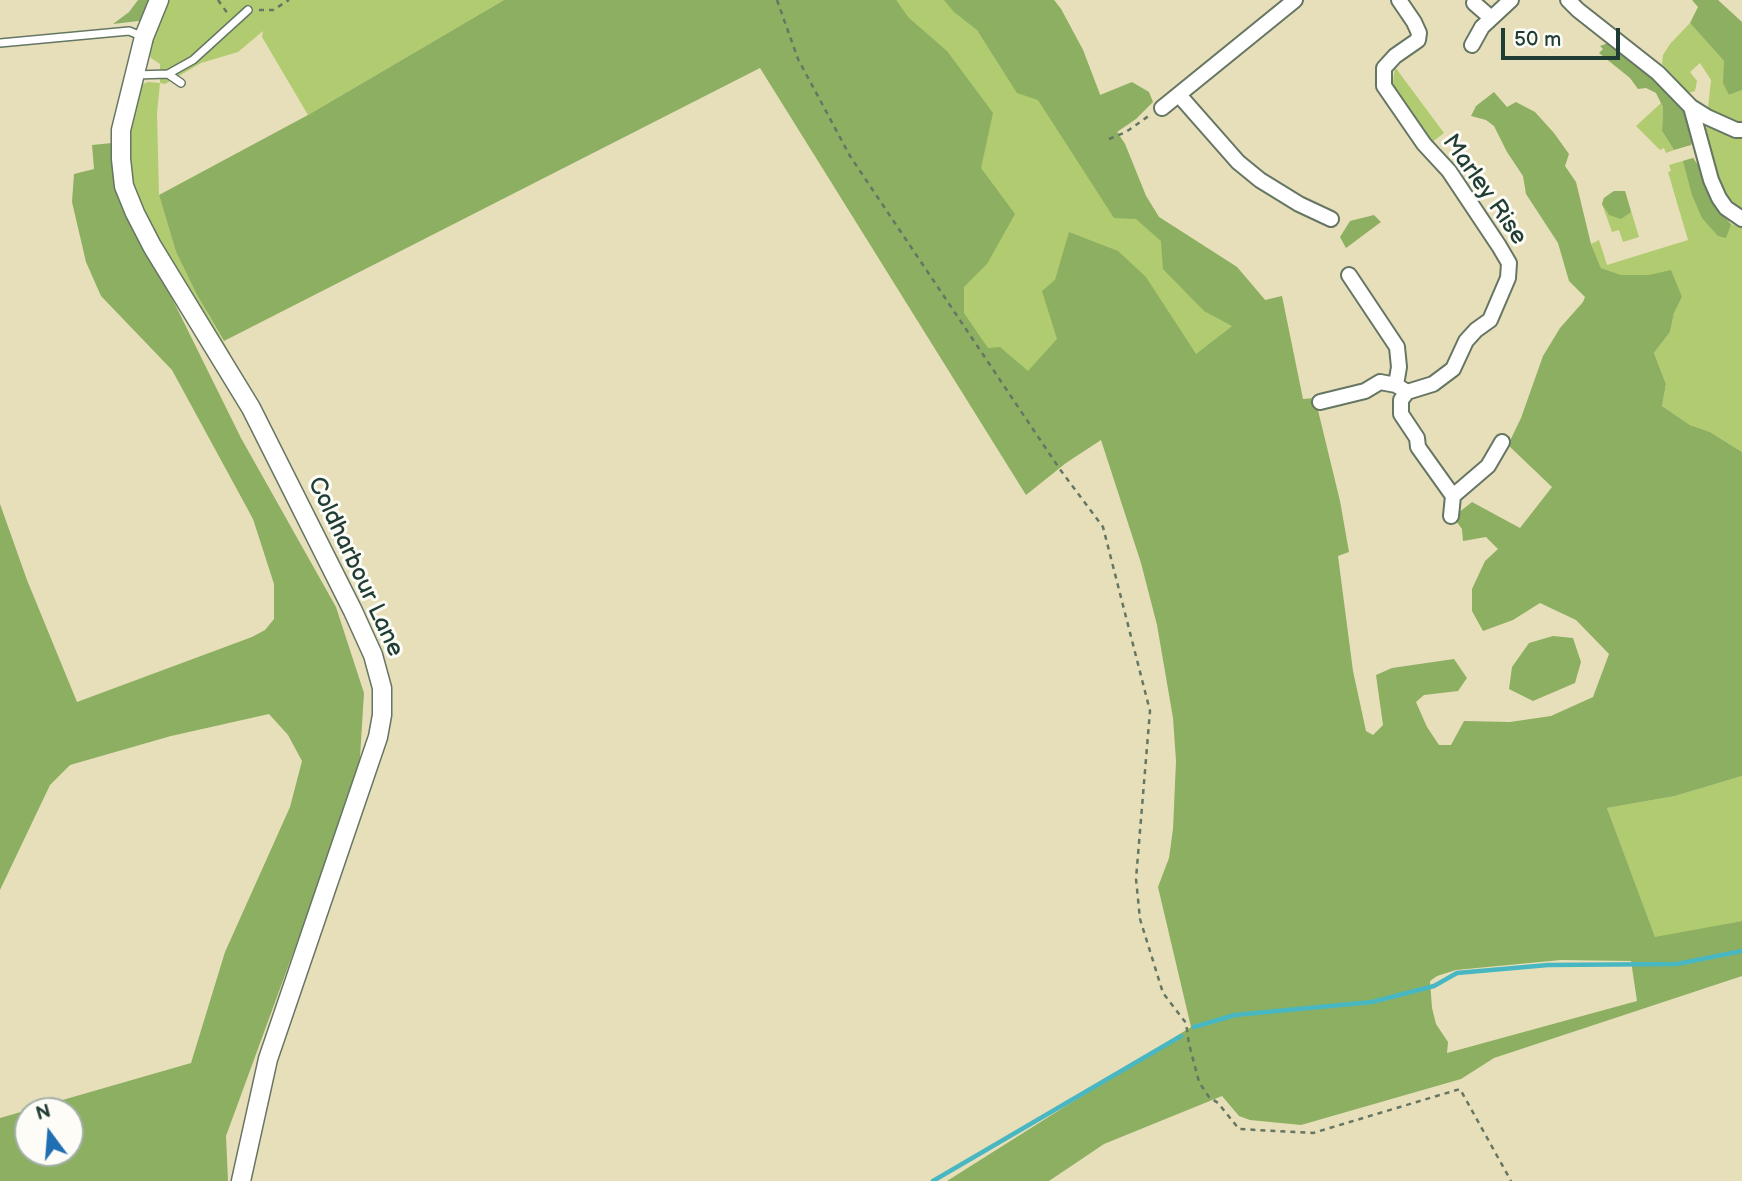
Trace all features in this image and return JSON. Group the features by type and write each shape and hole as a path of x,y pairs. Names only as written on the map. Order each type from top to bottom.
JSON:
{"street":[{"name":"Coldharbour Lane","path":"159,0 144,37 121,130 124,186 152,246 251,408 353,611 373,655 382,688 382,715 378,737 268,1059 241,1181"},
{"path":"1162,107 1296,0"},
{"name":"Marley Rise","path":"1320,402 1365,391 1380,382 1401,388 1433,384 1453,369 1466,341 1490,320 1508,278 1509,263 1449,171 1424,144 1384,86 1384,68 1395,56 1418,40 1419,33 1414,22 1399,0"},
{"path":"1472,45 1490,17 1511,0"},
{"path":"1568,0 1658,73 1691,107 1736,130 1742,130"},
{"path":"1474,3 1490,17"},
{"path":"1180,94 1238,162 1260,180 1299,204 1327,211"},
{"path":"1691,107 1711,180 1719,198 1726,208 1742,219"},
{"path":"1349,275 1397,347 1401,414 1417,438 1418,447 1452,496 1451,516"},
{"path":"1452,496 1488,466 1502,442"}],"lane":[{"path":"135,75 168,74 193,60 248,10"},
{"path":"0,43 129,31 144,37"},
{"path":"168,74 181,83"}],"path":[{"path":"218,0 235,22"},
{"path":"248,10 272,10 289,0"},
{"path":"777,0 799,59 850,156 1059,468 1103,527 1150,711 1136,879 1140,919 1163,993 1186,1023 1199,1082 1213,1106"},
{"path":"1110,139 1126,132 1162,107"},
{"path":"1209,1097 1218,1103 1239,1129 1313,1133 1460,1089 1511,1181"}],"green space":[{"path":"138,0 154,0 147,20 113,24 129,12"},
{"path":"165,0 504,0 308,115 262,37 263,31 238,52 201,63 165,84 160,83 160,64 151,58 148,48"},
{"path":"504,0 896,0 909,18 947,51 993,113 981,168 1015,214 987,264 964,287 964,313 988,348 1000,347 1028,371 1057,339 1042,291 1055,280 1069,232 1118,251 1146,277 1196,354 1232,326 1204,311 1163,269 1161,241 1136,219 1114,218 1038,100 1017,93 977,30 954,12 944,0 1054,0 1083,50 1100,95 1132,82 1149,92 1153,102 1136,119 1117,132 1125,144 1146,196 1159,217 1237,267 1265,300 1282,296 1303,399 1315,398 1340,501 1349,552 1338,556 1353,671 1366,731 1373,735 1383,725 1376,675 1392,668 1454,659 1467,678 1458,691 1424,695 1416,702 1439,745 1451,745 1464,721 1510,722 1551,716 1593,697 1609,654 1576,620 1540,603 1513,620 1483,631 1472,611 1472,589 1485,561 1498,549 1486,537 1463,541 1462,529 1453,517 1472,502 1520,528 1552,487 1508,445 1521,418 1543,356 1560,328 1585,297 1569,281 1558,243 1526,194 1523,176 1494,126 1486,120 1471,116 1476,106 1494,92 1507,107 1516,102 1535,112 1569,154 1565,166 1576,182 1591,244 1601,268 1621,275 1649,275 1671,270 1682,297 1674,313 1670,332 1654,353 1666,384 1662,406 1690,425 1710,432 1742,452 1742,776 1675,796 1607,808 1655,937 1742,921 1742,976 1494,1058 1461,1079 1301,1125 1250,1120 1239,1116 1222,1096 1104,1144 1049,1181 947,1181 1191,1027 1158,887 1169,858 1173,829 1176,761 1173,718 1157,625 1141,563 1101,440 1066,463 1026,495 760,68 224,341 176,252 159,195 308,115","holes":["1561,960 1631,961 1637,1001 1447,1053 1448,1042 1436,1024 1432,1008 1430,981 1437,976 1456,970"]},
{"path":"782,0 1054,0 1083,50 1111,122 1125,144 1146,196 1159,217 1237,267 1265,300 1151,390 1066,463 855,155"},
{"path":"1692,0 1718,0 1742,22 1742,90 1729,95 1723,83 1724,61 1690,23 1698,7"},
{"path":"1690,23 1724,61 1724,83 1729,95 1742,90 1742,123 1708,108 1711,80 1700,63 1690,72 1697,81 1695,91 1689,93 1662,64 1663,55 1670,44"},
{"path":"1608,43 1646,69 1685,109 1694,139 1691,145 1674,150 1662,131 1663,107 1656,93 1646,88 1638,89 1630,78 1599,53 1603,49 1600,46"},
{"path":"1395,67 1444,133 1431,143 1398,97 1393,82"},
{"path":"148,82 160,83 157,113 159,195 176,252 231,355 224,352 144,215 131,178 129,141 135,93 141,85"},
{"path":"1661,103 1662,131 1674,150 1666,153 1664,148 1660,150 1636,126"},
{"path":"1708,125 1742,135 1742,211 1729,198 1720,180 1704,132"},
{"path":"112,143 115,166 160,274 241,438 336,607 364,693 359,773 226,1136 228,1181 0,1181 0,1118 14,1114 14,1167 84,1167 84,1097 73,1097 191,1063 225,952 290,807 302,761 288,735 269,714 171,736 70,765 50,785 0,890 0,504 27,580 77,702 252,637 265,630 274,619 274,584 253,519 172,370 101,296 86,262 72,202 74,174 94,169 92,145"},
{"path":"1693,158 1704,186 1719,212 1731,224 1742,228 1742,452 1710,432 1690,425 1662,406 1666,384 1654,353 1670,332 1674,313 1682,297 1649,275 1620,275 1601,268 1591,244 1599,240 1607,265 1688,240 1668,172 1671,171 1669,165"},
{"path":"1693,158 1704,186 1719,212 1731,224 1726,238 1718,236 1702,218 1692,195 1683,161"},
{"path":"1614,191 1625,191 1639,237 1623,242 1619,230 1612,232 1602,204 1604,198"},
{"path":"1614,191 1625,191 1631,212 1621,219 1609,215 1602,204 1604,198"},
{"path":"1374,215 1381,222 1346,248 1340,237 1350,221"},
{"path":"1553,636 1573,638 1581,662 1575,683 1533,701 1509,689 1512,667 1529,643"},
{"path":"1742,776 1742,921 1655,938 1607,808 1675,796"}],"waterway":[{"path":"1194,1027 1235,1015 1372,1002 1434,986 1457,973 1548,965 1677,964 1742,951"},
{"path":"933,1181 1181,1036"}]}
